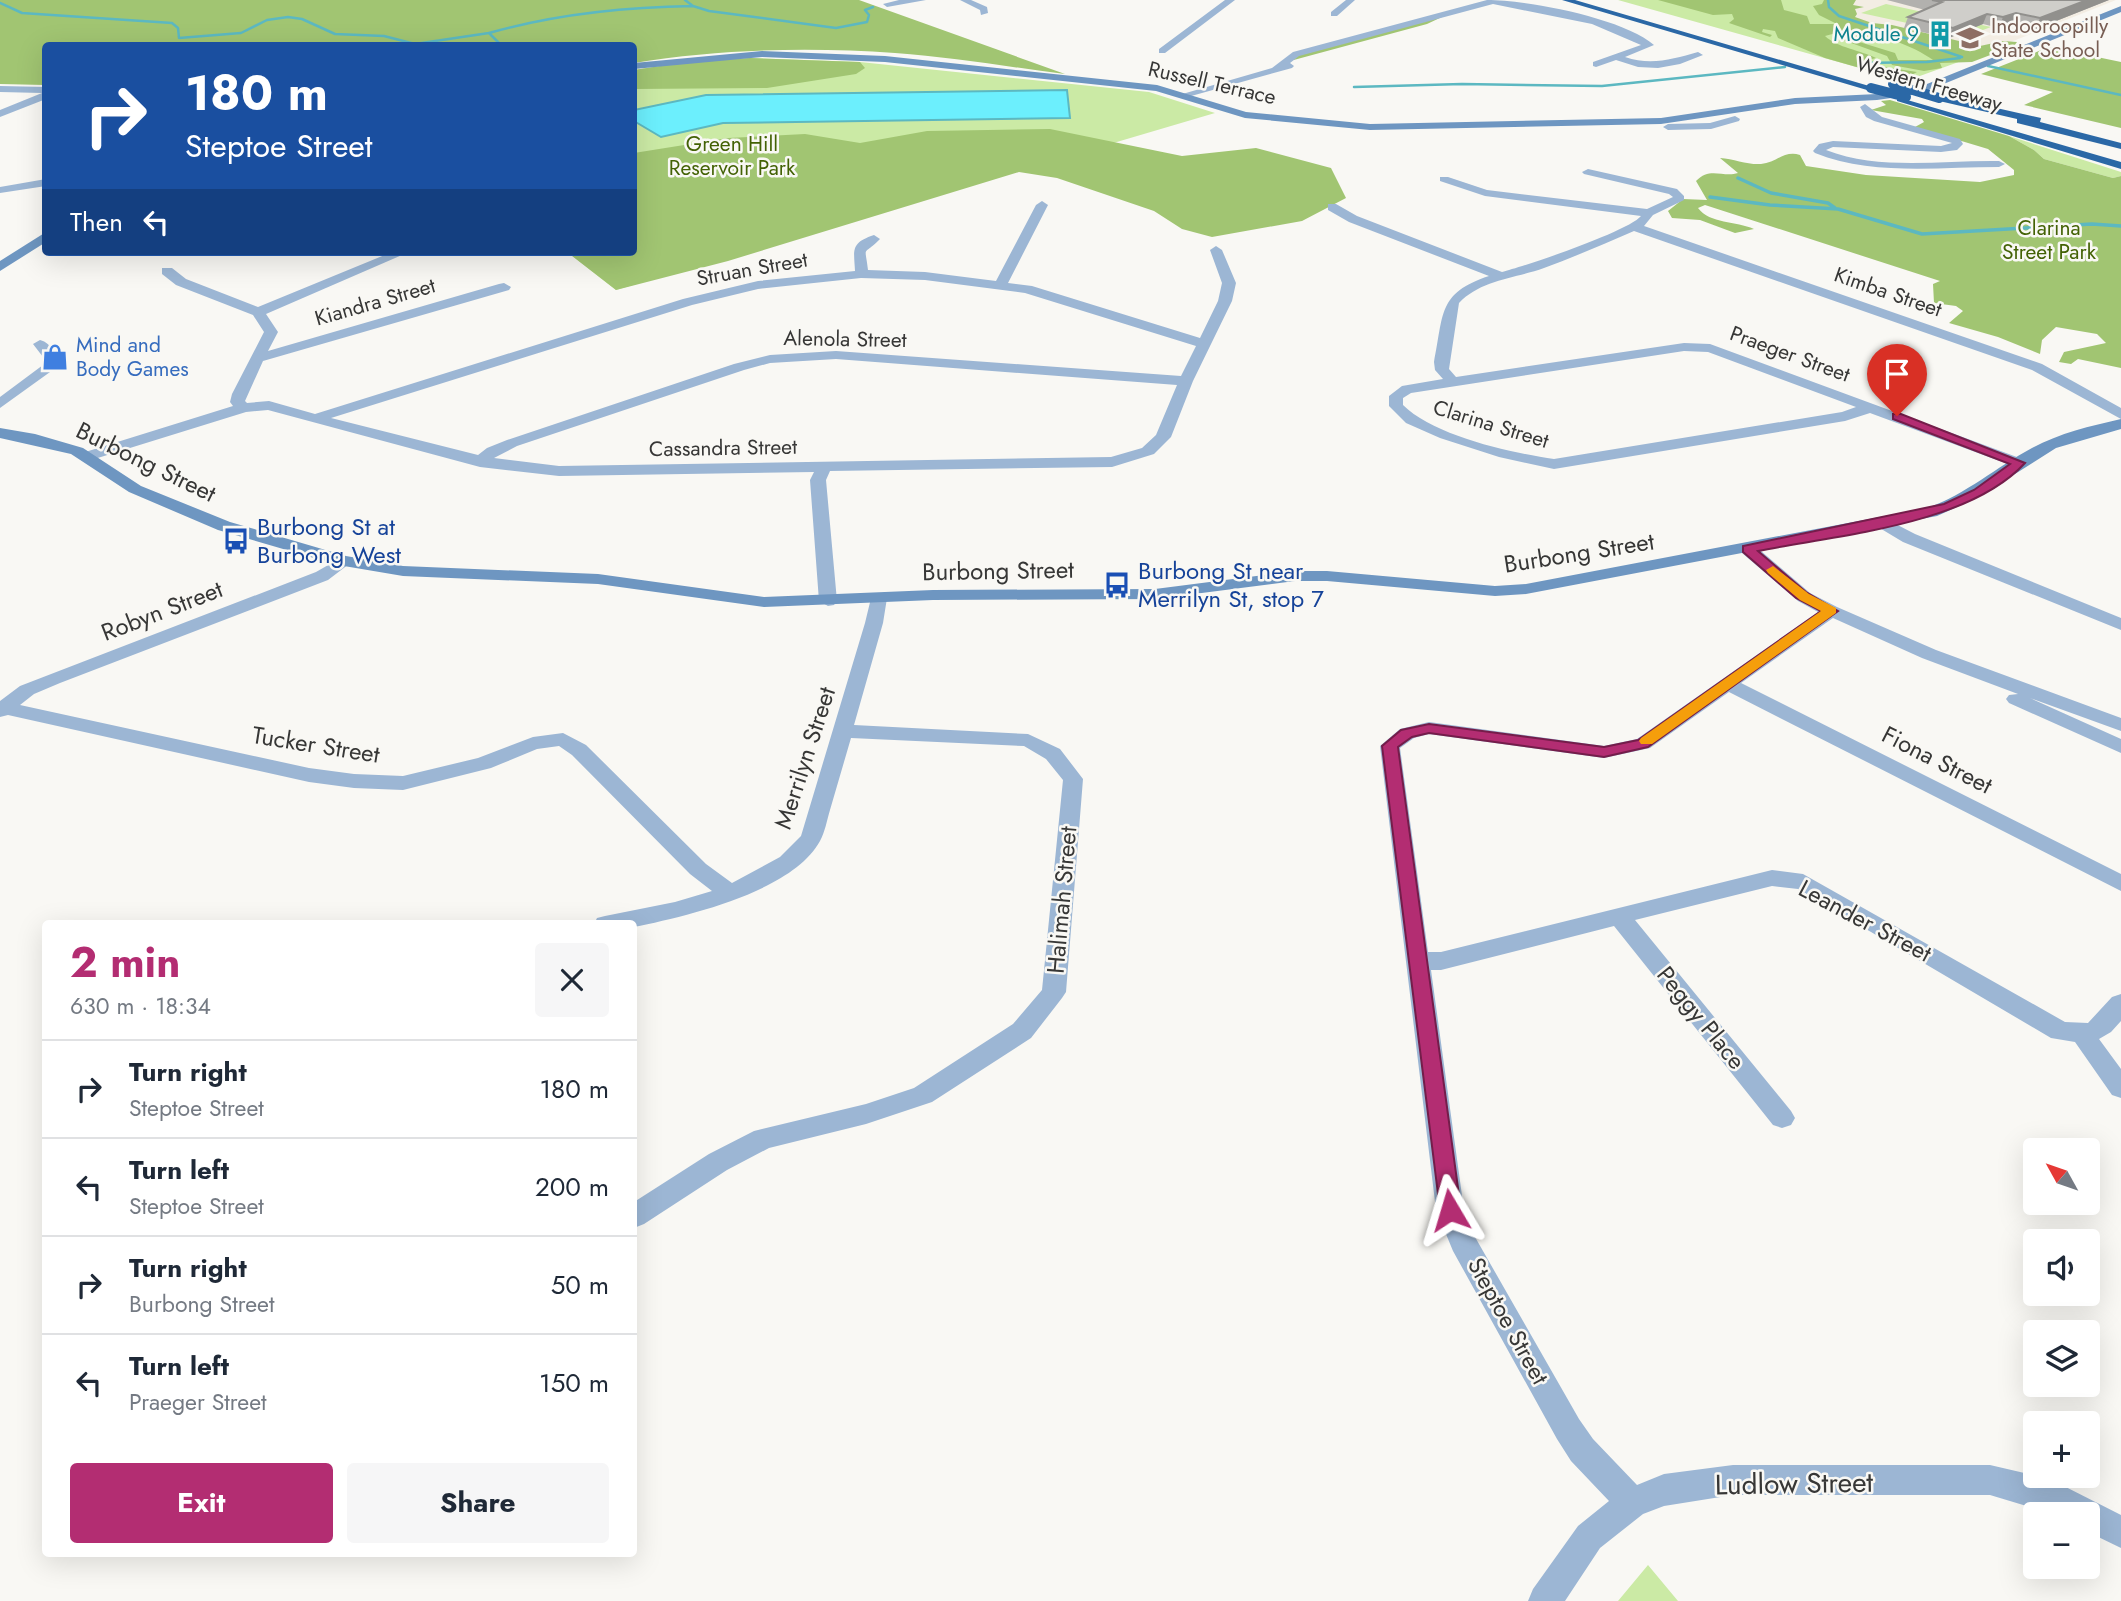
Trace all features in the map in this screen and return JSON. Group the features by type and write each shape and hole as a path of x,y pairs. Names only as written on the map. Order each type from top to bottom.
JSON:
{"highway":[{"name":"Western Freeway","path":"1566,0 1868,98 1922,103 2121,154"},
{"name":"Western Freeway","path":"1597,0 2021,121 2121,146"},
{"path":"1939,98 2121,139"},
{"path":"1922,103 2121,166"}],"main road":[{"name":"Russell Terrace","path":"637,66 762,54 840,56 1144,86 1184,95 1245,115 1383,128 1649,121 1699,117 1795,101 1868,98 1925,89 2121,9"},
{"path":"0,267 42,239"},
{"name":"Burbong Street","path":"0,433 35,439 88,456 135,489 193,514 295,548 344,561 402,571 598,579 764,602 1155,594 1295,576 1326,576 1495,591 1516,590 1748,549 1931,512 1964,501 2019,463 2062,440 2121,424"}],"street":[{"path":"887,4 922,0"},
{"path":"964,0 984,9 984,13"},
{"path":"1162,51 1231,0"},
{"path":"1334,14 1351,0"},
{"path":"1184,95 1434,24 1460,10 1497,0 1635,36 1649,46 1596,64"},
{"path":"1617,57 1641,66 1661,66 1698,55"},
{"path":"1204,103 1217,98 1225,87 1239,79"},
{"path":"0,89 42,90"},
{"path":"0,114 42,97"},
{"path":"1845,106 1868,98 1876,118 1947,138 1958,144 1953,148 1941,149 1833,144 1823,146 1819,151 1829,156 1859,162 1998,164"},
{"name":"Russell Terrace","path":"1699,117 1717,125"},
{"path":"1668,127 1717,125 1735,120"},
{"name":"Clarina Street","path":"1501,276 1527,258 1680,198 1667,190 1588,172"},
{"path":"1444,179 1485,192 1643,213"},
{"path":"0,190 42,183"},
{"path":"1001,284 1042,205"},
{"path":"1332,207 1353,219 1501,276"},
{"name":"Clarina Street","path":"1643,213 1644,221 1634,227 1536,267 1501,276 1462,293 1453,302 1441,365 1453,382 1404,390 1397,395 1395,403 1410,419 1427,427 1549,464 1845,416 1872,407"},
{"name":"Kimba Street","path":"1634,227 2037,367 2121,414"},
{"path":"860,275 862,268 858,254 861,247 874,239"},
{"name":"Cassandra Street","path":"88,456 244,408 269,405 480,462 559,471 1112,462 1148,451 1163,438 1186,381 1225,301 1229,283 1216,250"},
{"path":"258,312 393,256"},
{"path":"167,271 181,282 258,312 271,332 239,394 237,402 244,408"},
{"name":"Struan Street","path":"317,418 688,302 758,285 860,275 925,276 1001,284 1058,298 1204,344"},
{"name":"Kiandra Street","path":"259,358 504,287"},
{"path":"0,404 50,367 50,357 40,344"},
{"name":"Praeger Street","path":"1453,382 1696,347 1726,352 2019,463"},
{"name":"Alenola Street","path":"480,462 493,451 512,443 739,366 770,359 836,355 1186,381"},
{"path":"823,468 818,481 828,601"},
{"path":"1884,523 1909,538 2121,625"},
{"path":"1748,549 1801,595 1831,611 1908,645 2121,725"},
{"name":"Robyn Street","path":"2,709 27,690 322,576 344,561"},
{"name":"Merrilyn Street","path":"629,920 682,911 730,893 785,865 811,839 874,623 878,598"},
{"name":"Steptoe Street","path":"1632,1503 1582,1450 1568,1429 1463,1242 1450,1210 1390,746 1407,733 1429,728 1604,752 1643,744 1831,611"},
{"path":"1908,645 1956,672 2121,747"},
{"name":"Fiona Street","path":"1728,684 2121,883"},
{"name":"Tucker Street","path":"2,709 309,775 354,781 403,783 484,763 533,743 563,739 579,750 698,869 730,893"},
{"name":"Halimah Street","path":"637,1214 718,1162 763,1139 866,1114 923,1095 1023,1031 1054,992 1073,779 1054,754 1028,740 843,731"},
{"name":"Leander Street","path":"1418,961 1438,961 1620,918 1772,878 1802,882 2060,1031 2083,1035"},
{"name":"Peggy Place","path":"1620,918 1782,1118"},
{"path":"2121,1003 2103,1028 2083,1035 2121,1088"},
{"name":"Ludlow Street","path":"1545,1601 1590,1537 1632,1503 1664,1490 1732,1480 1990,1480 2050,1495 2064,1502"},
{"name":"Ludlow Street","path":"2100,1521 2121,1532"}],"shaded area":[{"name":"Indooroopilly State School","path":"1839,0 2116,0 1978,55 1847,17"}],"green space":[{"path":"0,0 859,0 1065,74 916,55 830,50 731,52 637,63 637,42 42,42 42,85 0,84"},
{"path":"1618,0 1839,0 1847,17 1978,55 1906,81"},
{"path":"1658,0 1781,0 1784,10 1807,16 1810,24 1837,24 1819,15 1813,6 1822,4 1824,0 1856,0 1853,5 1864,7 1855,9 1855,17 1872,23 1892,25 1980,46 2003,41 2017,42 2014,46 1972,62 1940,63 1942,68 1924,71 1892,65 1887,56 1843,40 1843,37 1895,53 1898,60 1933,60 1896,41 1851,32 1825,36 1876,58 1864,61 1917,72 1902,80 1825,58 1778,38 1775,31 1763,29 1762,32 1772,35 1770,37 1729,23 1734,19 1732,14 1713,15"},
{"path":"1886,4 1991,27 1967,36 1861,13"},
{"path":"1444,16 1427,24 1290,61 1296,56"},
{"path":"2049,47 2121,62 2121,128 2024,105 2053,92 1981,74"},
{"name":"Green Hill Reservoir Park","path":"750,58 860,62 1149,92 1215,113 616,290 572,256 637,256 637,70 686,62"},
{"path":"750,58 860,62 865,68 856,74 767,88 637,89 637,70 686,62"},
{"name":"Clarina Street Park","path":"1890,100 2009,136 2044,159 2113,178 2121,176 2121,368 2078,359 2071,364 2059,362 2064,352 2106,343 2097,334 2056,327 2042,340 2040,354 1998,337 1949,323 1963,311 1956,306 1934,303 1933,284 1940,281 1705,205 1698,208 1709,217 1754,229 1735,233 1700,220 1672,218 1668,211 1683,199 1707,200 1696,181 1706,174 1738,173 1720,158 1761,164 1794,154 1800,155 1806,166 1866,175 1980,182 2014,175 2014,170 1988,149 1915,127 1924,122 1922,119 1871,110 1886,105 1881,101"},
{"path":"1050,129 1182,156 1256,148 1331,168 1346,198 1302,221 1212,237 1182,229 1154,211 1057,178 1019,172 728,261 616,290 572,256 637,256 637,153 728,138 805,134 860,143 927,131"},
{"path":"2009,136 2121,172 2121,176 2113,178 2044,159"},
{"path":"1648,1565 1678,1601 1618,1601"}],"water":[{"path":"1067,90 1070,118 723,123 661,137 637,123 637,109 706,95"}],"building":[{"path":"1932,0 2087,0 2040,18 2016,13 2003,17 1987,14 1953,28 1908,17 1942,2"}],"waterway":[{"path":"685,0 693,6"},
{"path":"1828,0 1829,7 1839,16 1962,57"},
{"path":"0,3 22,13 172,23 178,28 179,38 241,33 267,20 288,17 302,19 335,34 384,36 407,42"},
{"path":"489,33 590,13 693,6"},
{"path":"693,6 709,11 836,28 867,22 869,15 865,10 873,7"},
{"path":"428,42 489,33"},
{"path":"489,33 498,42"},
{"path":"1862,63 1927,62 1960,58"},
{"path":"1988,66 2121,95"},
{"path":"1354,87 1462,84 1602,86 1785,67"},
{"path":"1738,178 1771,193 1828,203 1835,208"},
{"path":"1710,197 1770,205 1838,209 1922,234 2092,224 2121,226"}],"slow traffic":[{"path":"1647,741 1831,611 1804,597 1773,570"}],"place":[{"name":"Module 9","path":"1940,34"},
{"name":"Indooroopilly State School","path":"1970,38"},
{"name":"Mind and Body Games","path":"55,357"},
{"name":"Burbong St at Burbong West","path":"236,541"},
{"name":"Burbong St near Merrilyn St, stop 7","path":"1117,585"}],"route":[{"path":"1450,1210 1390,746 1407,733 1429,728 1604,752 1643,744 1831,611 1801,595 1748,549 1884,523 1949,507 1979,493 2019,463 1897,416"}]}
